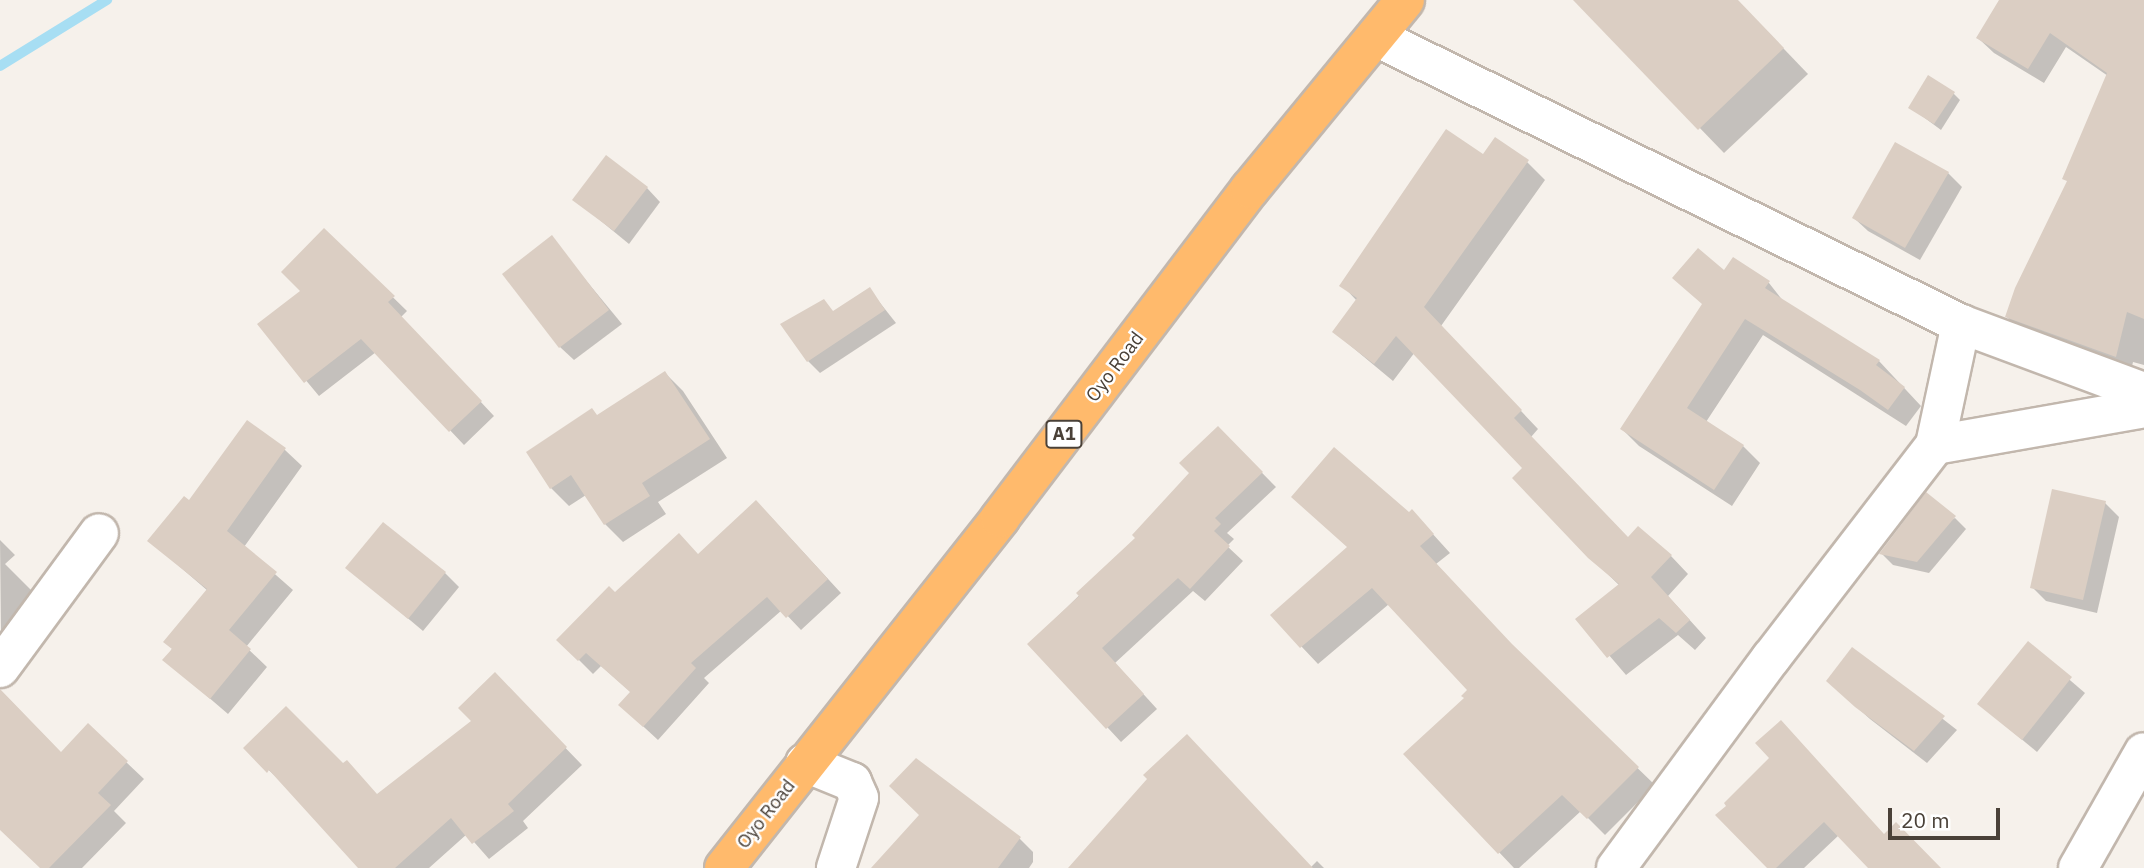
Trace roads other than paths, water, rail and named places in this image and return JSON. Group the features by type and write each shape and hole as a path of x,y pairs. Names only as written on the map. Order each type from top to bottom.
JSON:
{"highway":[{"name":"Oyo Road","path":"724,868 1000,518 1250,189 1405,0"}],"street":[{"path":"1376,37 1961,324 2144,392"},
{"path":"1616,868 1771,658 1936,445 1961,324"},
{"path":"1936,445 2144,408"},
{"path":"0,668 99,533"},
{"path":"2078,868 2144,752"},
{"path":"805,763 852,782 859,798 836,868"}],"waterway":[{"path":"0,66 107,0"}]}
